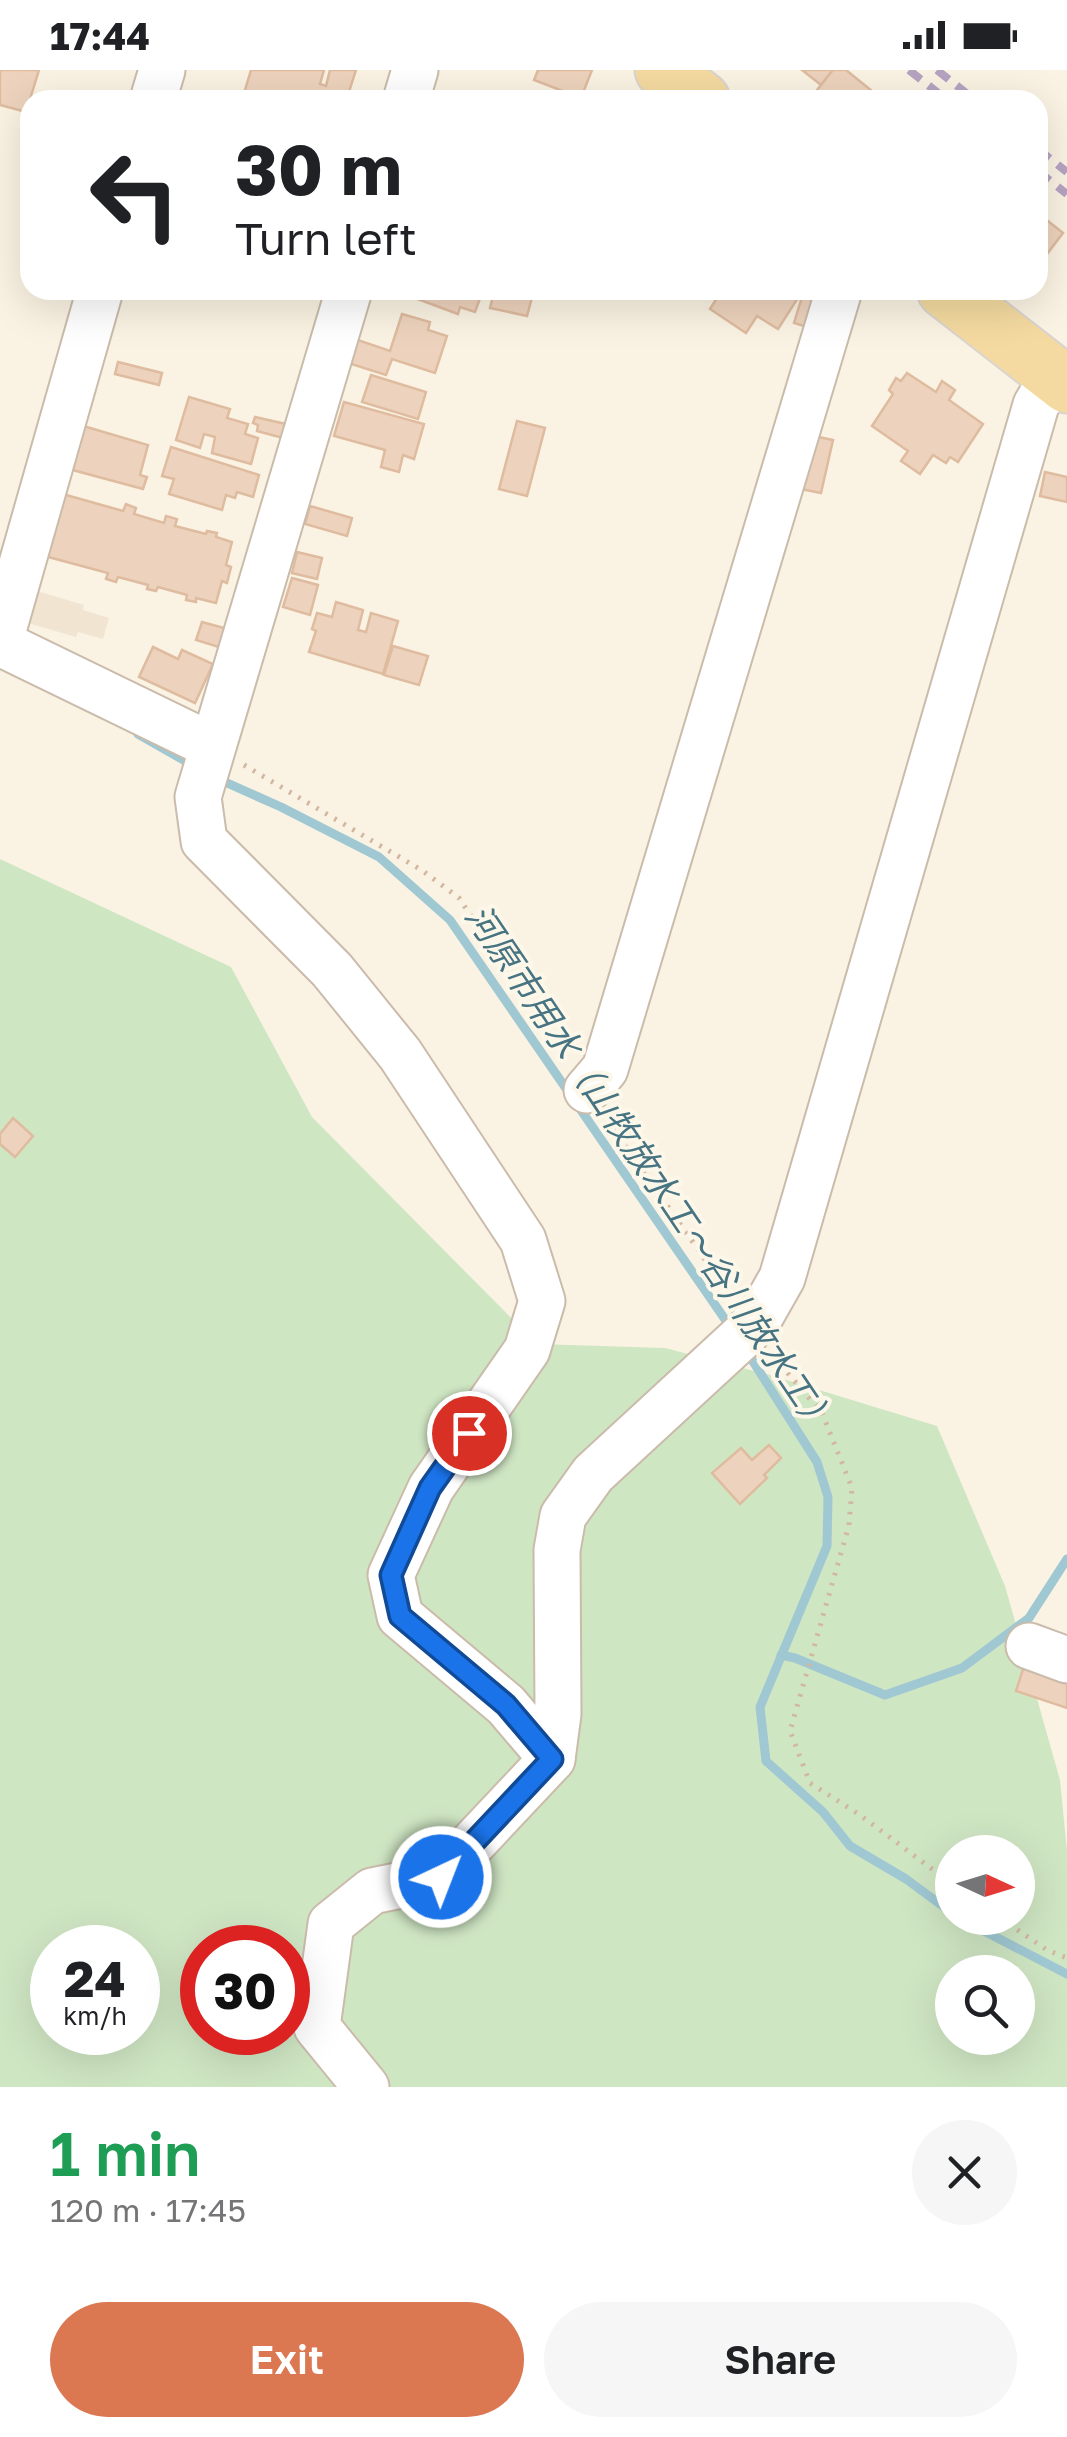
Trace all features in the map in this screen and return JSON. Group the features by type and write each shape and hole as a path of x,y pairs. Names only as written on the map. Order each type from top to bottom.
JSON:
{"main road":[{"path":"663,70 689,90"},
{"path":"958,300 1060,380"}],"street":[{"path":"97,300 0,642 207,763"},
{"path":"346,300 198,797 204,841 332,970 400,1054 523,1240 542,1300 527,1350 430,1488 391,1575 400,1616 506,1705 552,1759"},
{"path":"587,1090 605,1070 836,300"},
{"path":"366,2087 317,2027 331,1924 372,1891 441,1877 552,1759 558,1714 557,1550 563,1516 593,1474 743,1335 761,1315 782,1278 1036,405 1060,380"}],"path":[{"path":"207,763 423,870 459,898 743,1335 774,1358 822,1413 852,1488 849,1525 790,1731 810,1783 935,1871"},
{"path":"1025,1935 1067,1958"}],"shaded area":[{"path":"37,591 84,605 83,610 109,618 103,639 78,632 76,637 28,623"}],"green space":[{"path":"0,859 231,967 312,1117 537,1344 665,1348 937,1426 1005,1586 1060,1780 1067,1851 1067,2087 0,2087"}],"building":[{"path":"0,70 39,70 33,90 20,90 20,110 0,105"},
{"path":"251,70 324,70 320,84 326,86 330,70 356,70 350,90 245,90"},
{"path":"538,70 592,70 584,90 560,90 534,80"},
{"path":"802,70 833,70 821,85"},
{"path":"833,70 846,70 871,90 817,90"},
{"path":"1048,221 1063,233 1048,253"},
{"path":"420,300 479,300 475,312 460,307 458,314"},
{"path":"492,300 531,300 527,316 490,308"},
{"path":"716,300 797,300 778,329 757,316 746,333 710,309"},
{"path":"801,300 816,301 807,327 794,323"},
{"path":"402,314 430,322 428,330 447,336 435,373 392,359 386,375 348,363 355,339 390,351"},
{"path":"118,362 162,373 159,385 115,374"},
{"path":"907,373 936,392 942,381 955,390 949,400 983,424 958,462 950,457 946,463 933,455 920,474 901,461 908,451 872,426 893,394 889,390 896,378 901,381"},
{"path":"371,375 426,392 418,419 362,402"},
{"path":"189,397 230,409 227,418 248,424 245,434 258,438 251,464 212,453 215,437 204,434 200,448 176,440"},
{"path":"344,402 424,424 414,459 403,455 399,472 381,467 385,450 334,436"},
{"path":"255,417 286,424 283,438 257,431"},
{"path":"517,421 545,428 527,496 499,489"},
{"path":"80,425 148,445 140,475 147,477 143,489 69,469"},
{"path":"809,435 833,440 821,493 796,488"},
{"path":"171,447 259,475 253,497 237,492 235,498 226,495 222,510 169,494 174,479 162,476"},
{"path":"1045,472 1067,477 1067,502 1040,496"},
{"path":"59,493 123,511 126,504 136,508 134,514 164,523 166,516 177,519 175,526 217,533 216,537 232,542 226,565 231,567 227,583 222,581 216,603 186,600 187,595 158,587 156,591 147,589 148,585 118,577 116,582 106,579 108,573 41,555"},
{"path":"310,506 352,518 347,536 305,524"},
{"path":"297,552 322,558 317,579 292,573"},
{"path":"292,578 318,585 310,615 283,607"},
{"path":"336,602 363,610 358,630 366,632 371,613 398,621 383,674 309,652 317,613 332,617"},
{"path":"202,622 228,629 222,648 196,640"},
{"path":"393,646 428,656 419,685 384,675"},
{"path":"153,647 178,659 182,650 213,664 195,703 139,677"},
{"path":"13,1118 33,1136 15,1157 0,1144 0,1134"},
{"path":"769,1445 781,1458 740,1504 712,1473 741,1448 752,1460"},
{"path":"1024,1666 1067,1680 1067,1708 1016,1691"}],"waterway":[{"name":"河原市用水（山牧放水工～谷川放水工）","path":"138,734 194,766"},
{"name":"河原市用水（山牧放水工～谷川放水工）","path":"216,778 379,857 450,920 733,1331"},
{"path":"747,1352 817,1462 828,1497 827,1546 760,1707 766,1761 823,1812 850,1846 935,1900"},
{"path":"781,1655 885,1695 962,1668 1029,1618 1067,1559"},
{"path":"992,1935 1067,1974"}],"railway":[{"path":"909,70 934,90"},
{"path":"937,70 962,90"},
{"path":"1048,157 1067,172"},
{"path":"1048,179 1067,194"}],"route":[{"path":"441,1877 552,1759 506,1705 400,1616 391,1575 430,1488 469,1433"}]}
